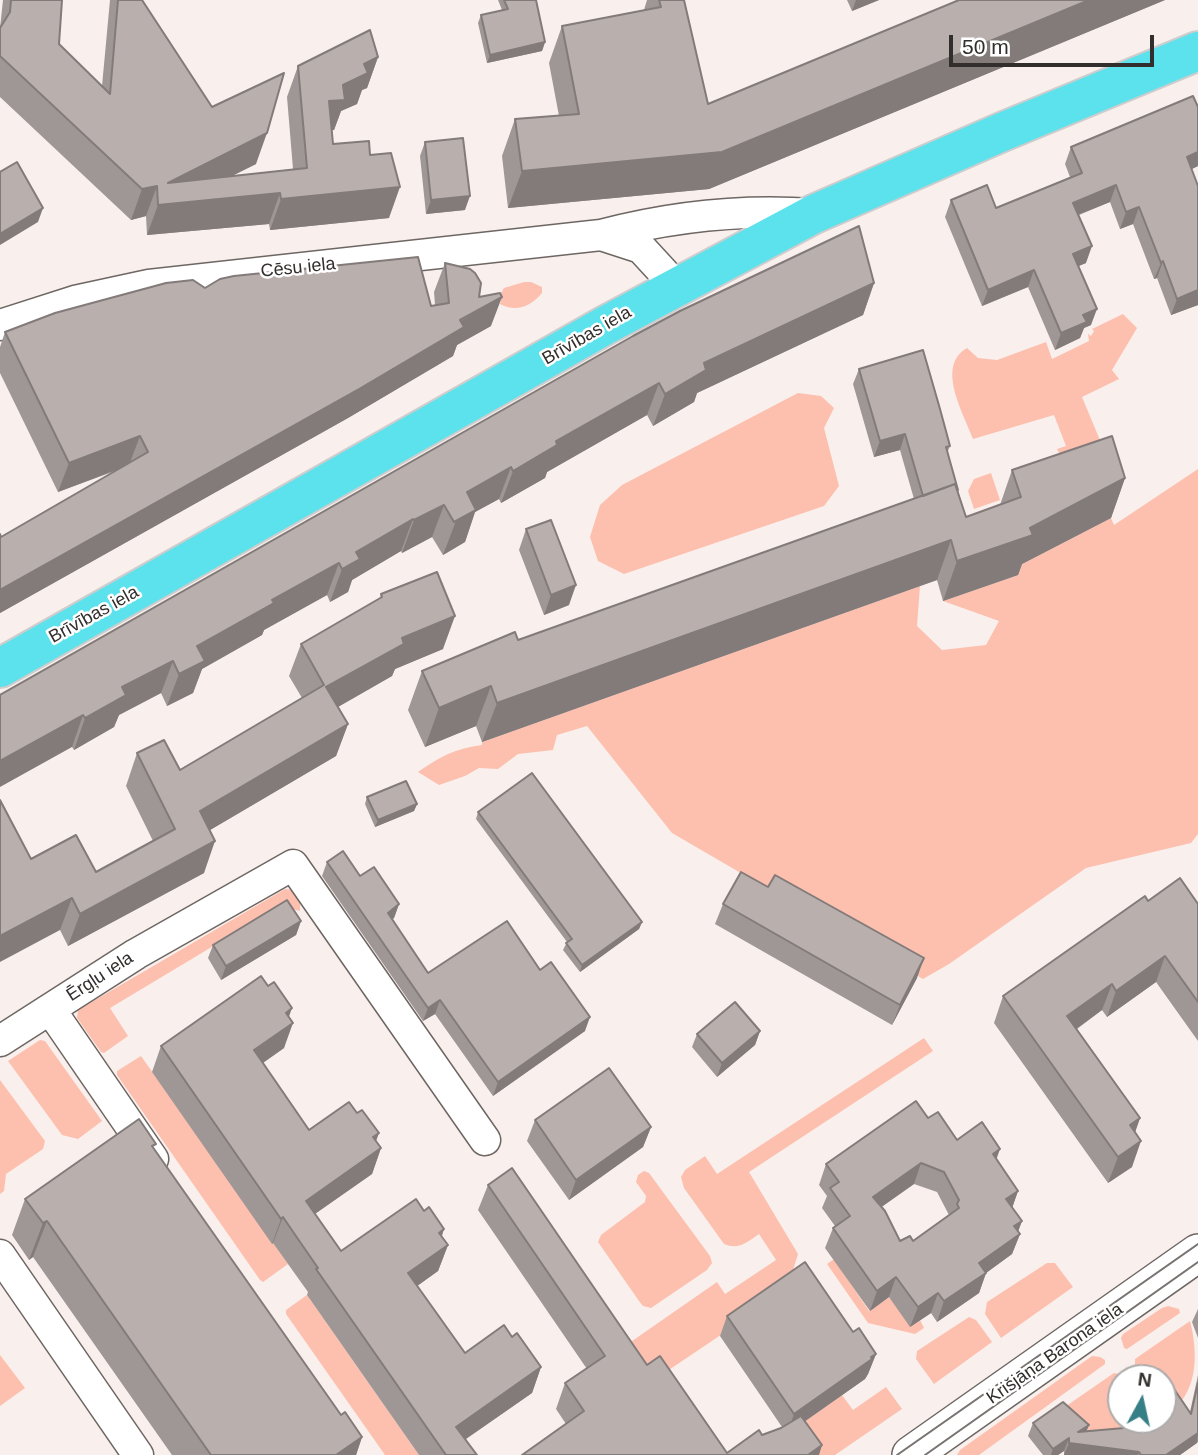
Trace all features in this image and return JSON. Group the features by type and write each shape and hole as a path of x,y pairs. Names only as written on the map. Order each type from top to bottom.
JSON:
{"highway":[{"name":"Brīvības iela","path":"0,668 676,286 814,214 1198,51"}],"street":[{"name":"Cēsu iela","path":"0,325 75,302 149,285 601,235 643,224 774,211 814,214"},
{"name":"Cēsu iela","path":"601,235 641,248 676,286"},
{"name":"Ērgļu iela","path":"171,1185 50,1009 135,954 293,865 485,1140"},
{"path":"0,1041 50,1009"},
{"name":"Krišjāņa Barona iela","path":"911,1455 1198,1253"},
{"path":"0,1255 138,1455"}],"shaded area":[{"path":"524,282 542,287 542,293 523,307 512,308 500,304 498,298 504,288"},
{"path":"1123,314 1137,328 1112,370 1119,379 1082,397 1102,445 1060,455 1057,449 1066,446 1054,415 973,439 952,378 953,366 958,356 967,348 978,358 997,360 1046,342 1052,359 1089,341 1088,334 1091,336 1094,331 1092,329"},
{"path":"798,393 821,396 834,408 824,428 839,486 824,506 624,574 598,561 590,537 600,505 622,485"},
{"path":"1198,469 1198,834 1191,843 1086,868 949,964 923,979 672,833 587,726 557,735 553,750 518,754 498,769 479,768 439,785 418,772 456,751 482,745 482,742 920,586 917,626 942,650 986,645 999,621 943,601 1018,575 1016,567 1111,518 1114,525"},
{"path":"991,473 1000,500 974,509 968,491 974,479"},
{"path":"285,889 294,890 300,900 300,911 280,906 110,1008 128,1036 104,1053 101,1052 77,1018 78,1010"},
{"path":"924,1038 933,1051 749,1172 798,1254 793,1270 798,1283 651,1382 612,1355 717,1282 725,1294 776,1260 759,1234 738,1246 724,1244 684,1188 681,1177 685,1170 705,1156 717,1174"},
{"path":"40,1040 45,1041 102,1121 78,1139 62,1135 8,1061"},
{"path":"141,1056 288,1264 263,1282 117,1075 117,1071"},
{"path":"0,1080 45,1141 43,1149 6,1174 4,1191 0,1194"},
{"path":"644,1171 649,1173 710,1256 712,1263 707,1270 651,1308 643,1306 598,1242 601,1235 645,1202 646,1196 636,1182 638,1175"},
{"path":"834,1259 869,1311 889,1297 920,1320 924,1328 915,1334 868,1323 827,1264"},
{"path":"1047,1263 1055,1263 1073,1287 1001,1338 985,1314 987,1302"},
{"path":"307,1295 419,1455 385,1455 286,1314 286,1310"},
{"path":"1168,1306 1179,1309 1180,1313 1127,1349 1124,1348 1121,1338 1123,1334"},
{"path":"969,1317 976,1320 992,1342 934,1384 916,1359 917,1351"},
{"path":"1190,1321 1194,1369 1188,1391 1177,1406 1177,1364 1135,1364 1135,1359"},
{"path":"0,1355 25,1388 0,1406"},
{"path":"1092,1356 1105,1360 1105,1364 979,1455 957,1455 960,1450"},
{"path":"1107,1378 1107,1433 1088,1432 1059,1411"},
{"path":"886,1387 902,1409 835,1455 802,1455 787,1434 842,1395 853,1410"}],"building":[{"path":"11,0 62,0 59,44 110,94 118,0 142,0 212,107 284,73 267,133 168,183 307,168 298,66 370,30 378,57 364,64 368,73 343,85 345,100 329,101 333,144 369,141 370,155 391,153 400,187 281,199 280,193 158,205 157,186 142,189 0,56 0,28 10,12"},
{"path":"504,0 536,0 545,42 490,55 481,15 508,9"},
{"path":"659,0 684,0 708,104 959,0 1089,0 722,152 522,171 515,119 579,114 562,26 661,7"},
{"path":"1193,96 1198,107 1198,152 1187,157 1198,186 1198,290 1177,299 1139,207 1126,212 1116,185 1073,203 1092,246 1073,254 1097,309 1083,315 1087,322 1061,333 1034,270 988,290 951,200 987,185 996,208 1082,173 1071,147"},
{"path":"463,138 470,196 431,200 425,142"},
{"path":"17,162 43,208 0,234 0,172"},
{"path":"859,226 874,283 704,363 706,370 665,394 659,383 556,441 557,445 513,471 511,467 467,492 476,510 454,522 444,505 413,519 356,552 360,559 342,569 339,563 197,646 205,661 179,674 173,661 122,687 126,695 85,718 83,715 0,761 0,695 633,336"},
{"path":"418,257 431,306 449,303 445,263 470,269 475,273 481,283 479,297 500,293 502,297 460,320 464,327 359,389 0,590 0,534 1,537 148,452 140,436 69,463 5,332 55,313 166,283 193,280 205,288 220,279 234,276"},
{"path":"923,350 950,446 946,447 958,490 955,484 923,496 905,434 880,441 859,369"},
{"path":"1112,436 1125,478 1030,528 1033,535 957,561 951,540 497,703 491,686 439,708 422,671 515,632 518,640 955,484 966,517 1021,497 1012,470"},
{"path":"551,520 576,585 551,595 526,529"},
{"path":"437,572 455,616 402,638 404,644 326,687 348,724 200,811 215,841 80,914 72,898 0,936 0,800 31,859 76,835 96,872 175,829 137,753 164,740 180,770 324,685 301,644 382,597 381,594"},
{"path":"532,773 642,922 582,965 566,943 572,939 478,812"},
{"path":"406,781 417,804 378,820 367,797"},
{"path":"343,851 360,876 374,867 399,904 388,913 428,973 507,921 540,970 551,962 590,1017 498,1082 440,1000 428,1008 327,862"},
{"path":"741,872 768,887 775,875 924,958 900,1005 723,904"},
{"path":"1180,878 1198,904 1198,1002 1165,956 1116,991 1112,984 1067,1016 1140,1118 1130,1125 1141,1141 1118,1157 1003,996 1145,896 1148,901"},
{"path":"287,900 301,921 226,966 213,945"},
{"path":"261,976 268,986 274,982 292,1008 286,1013 293,1023 254,1050 309,1130 349,1102 357,1113 362,1110 379,1133 373,1137 381,1148 306,1201 341,1251 416,1199 424,1211 429,1207 444,1229 439,1233 448,1245 408,1273 465,1353 504,1325 512,1337 517,1333 541,1367 456,1427 477,1455 446,1455 316,1269 318,1268 283,1217 281,1219 161,1046"},
{"path":"735,1002 760,1031 722,1063 697,1034"},
{"path":"609,1068 651,1127 576,1180 535,1120"},
{"path":"916,1101 928,1118 938,1112 957,1140 982,1122 1000,1149 993,1154 1018,1191 1006,1199 1022,1221 1014,1226 1020,1234 979,1263 986,1273 944,1301 938,1293 918,1307 896,1277 877,1291 833,1228 850,1216 830,1188 839,1182 826,1164","holes":["921,1163 944,1172 959,1200 959,1208 913,1241 910,1236 900,1241 885,1211 873,1197"]},
{"path":"139,1119 156,1144 152,1146 341,1415 345,1412 362,1437 336,1455 211,1455 47,1221 43,1223 25,1199"},
{"path":"512,1168 647,1365 660,1356 727,1453 759,1430 762,1435 801,1416 822,1445 808,1455 522,1455 584,1411 565,1383 605,1356 488,1185"},
{"path":"805,1262 853,1332 859,1328 876,1354 794,1414 727,1316"},
{"path":"1198,1383 1198,1433 1166,1455 1141,1455 1139,1452 1069,1443 1069,1438 1053,1449 1033,1423 1063,1402 1089,1425 1078,1432 1107,1429 1107,1434 1177,1434 1177,1393 1191,1414"}],"tram line":[{"path":"897,1455 1198,1244"},
{"path":"925,1455 1198,1262"}]}
